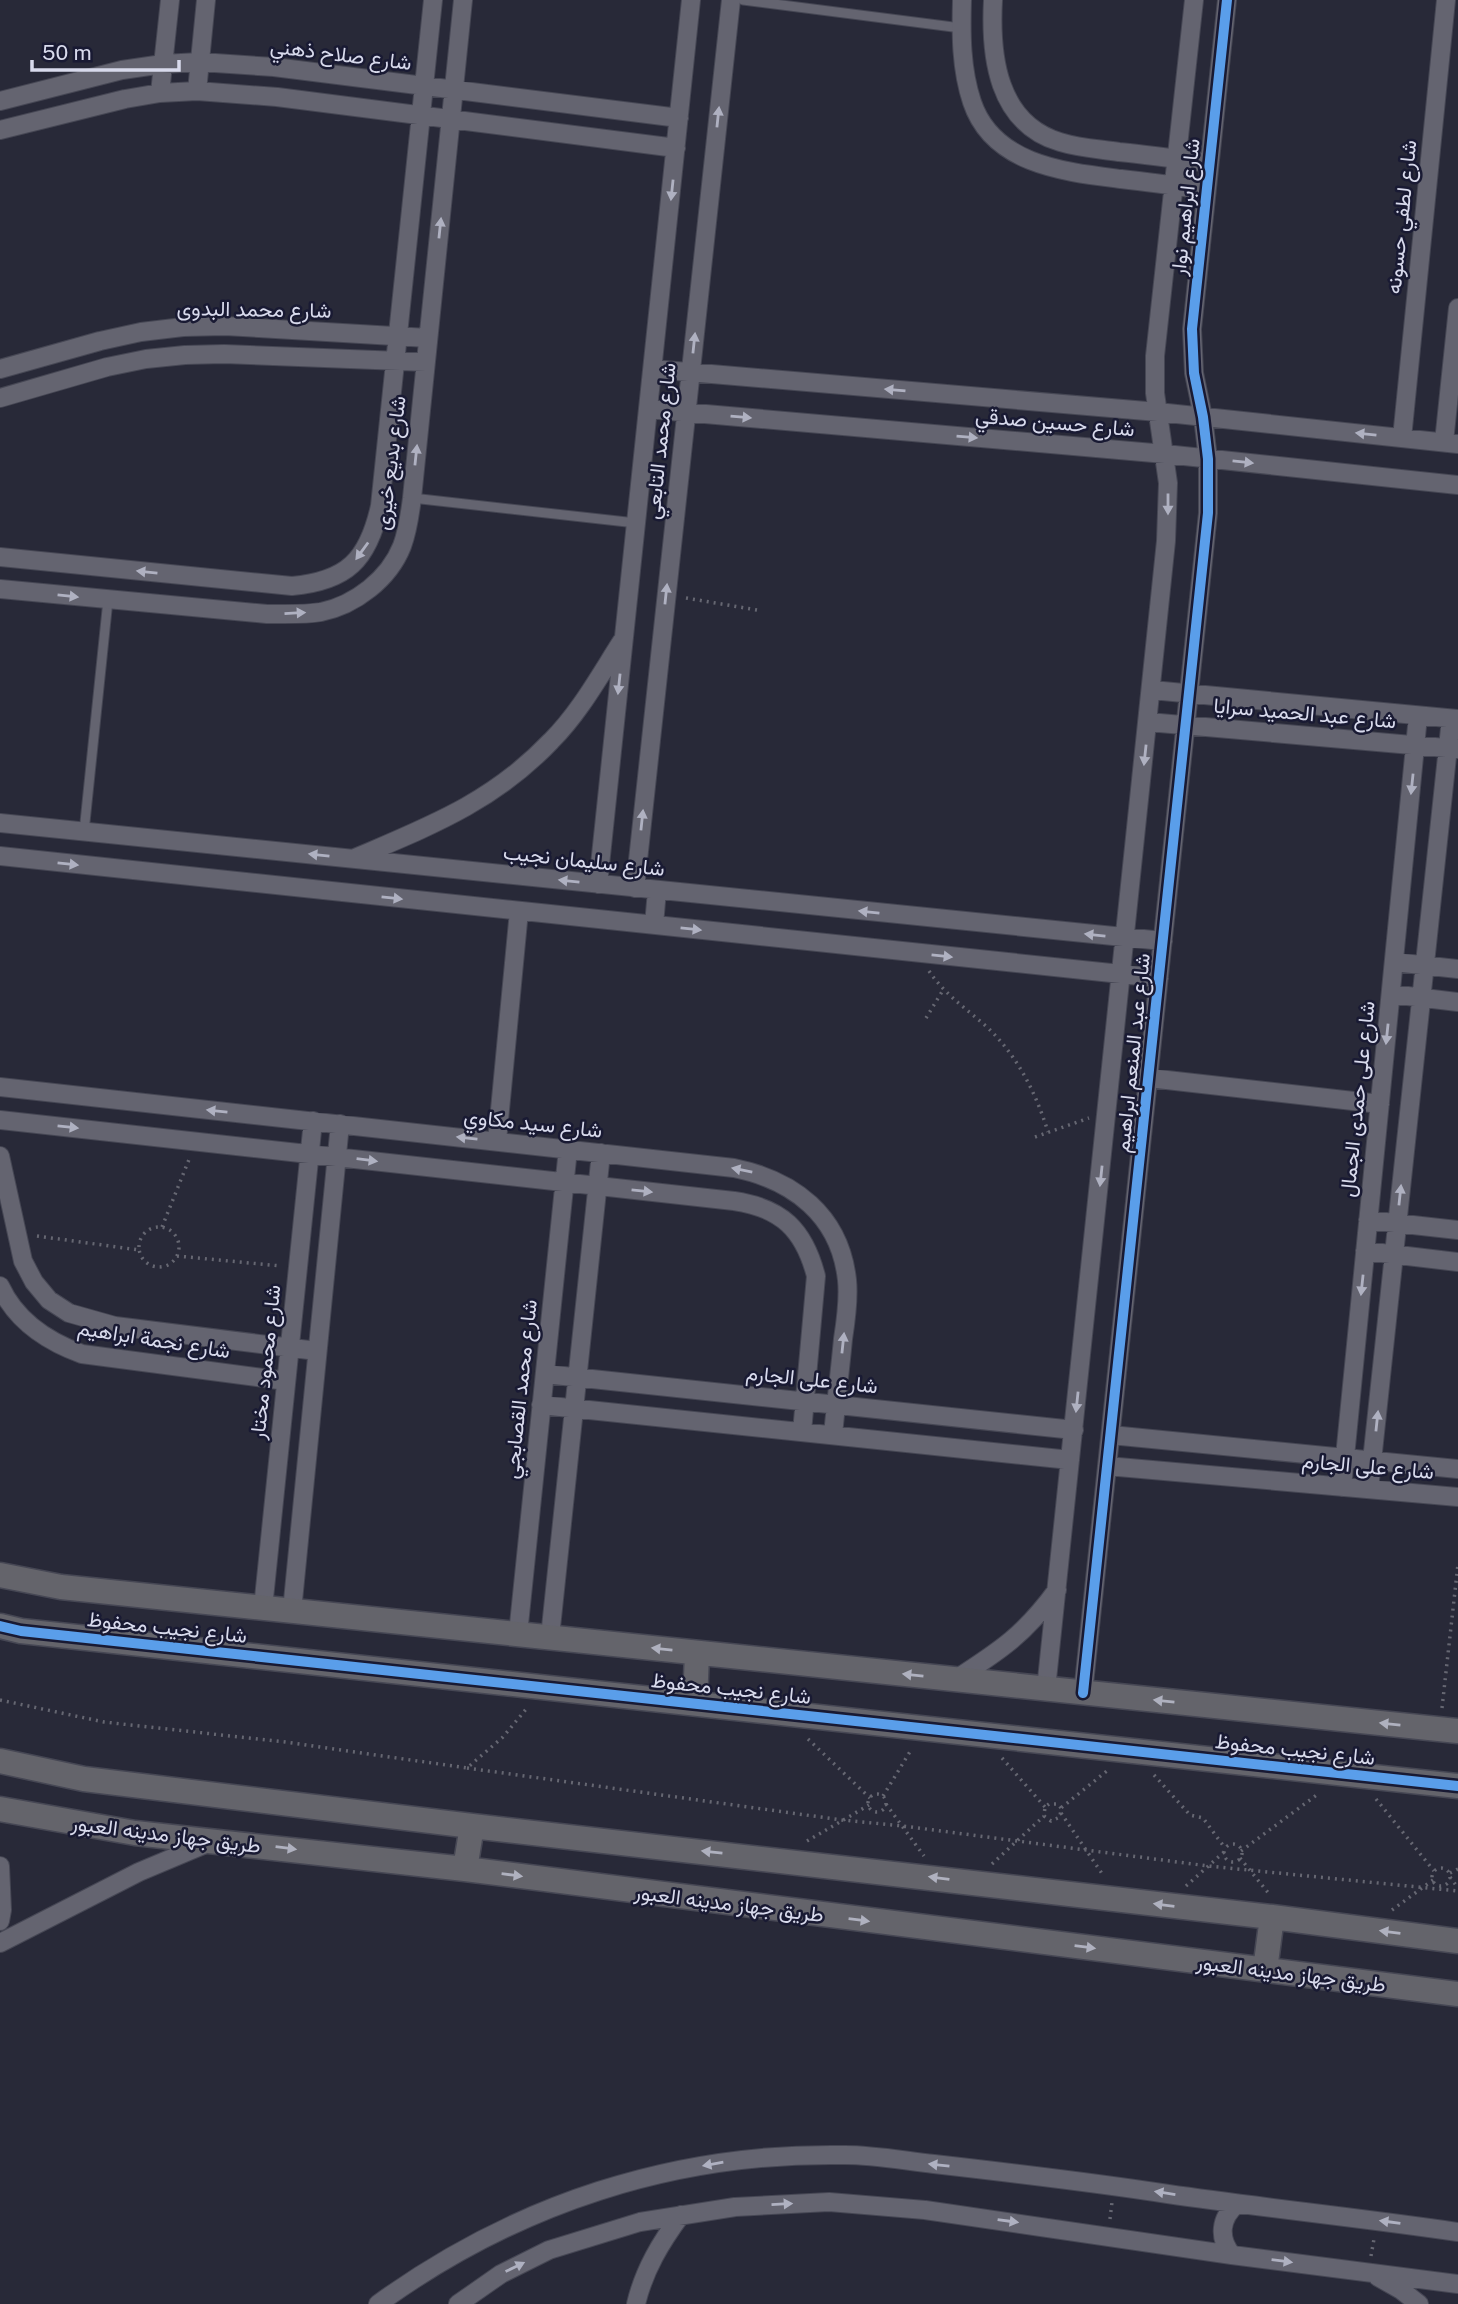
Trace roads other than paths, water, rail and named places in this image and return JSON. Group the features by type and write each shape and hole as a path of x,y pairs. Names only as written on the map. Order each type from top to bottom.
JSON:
{"main road":[{"name":"شارع نجيب محفوظ","path":"0,1575 61,1587 1449,1730"},
{"name":"شارع نجيب محفوظ","path":"0,1626 21,1631 1458,1786"},
{"path":"695,1703 697,1653"},
{"path":"0,1761 84,1779 1281,1918 1458,1941"},
{"name":"طريق جهاز مدينه العبور","path":"0,1809 135,1833 465,1869 1458,1994"},
{"path":"465,1869 472,1826"},
{"path":"1265,1970 1281,1918"}],"street":[{"path":"160,93 170,0"},
{"path":"197,91 206,0"},
{"name":"شارع بديع خيرى","path":"0,558 292,586 318,584 342,573 361,555 374,533 380,506 433,0"},
{"name":"شارع بديع خيرى","path":"0,589 267,614 321,611 346,603 369,589 388,570 401,548 408,527 412,498 463,0"},
{"name":"شارع محمد التابعي","path":"598,884 691,0"},
{"name":"شارع محمد التابعي","path":"635,888 731,0"},
{"path":"962,0 961,28 966,78 972,104 989,132 1014,153 1045,167 1206,190"},
{"path":"993,0 993,47 1002,92 1016,114 1035,131 1058,142 1081,147 1209,163"},
{"name":"شارع ابراهيم نوار","path":"1158,412 1155,356 1194,0"},
{"name":"شارع ابراهيم نوار","path":"1203,417 1197,395 1192,351 1227,0"},
{"name":"شارع لطفي حسونه","path":"1402,438 1446,0"},
{"name":"شارع صلاح ذهني","path":"0,101 122,70 200,62 274,67 679,118"},
{"path":"0,130 125,99 197,91 277,97 676,148"},
{"path":"1451,443 1458,308"},
{"name":"شارع محمد البدوى","path":"0,369 100,341 183,327 225,326 428,338"},
{"path":"0,398 107,367 185,355 224,354 426,362"},
{"name":"شارع حسين صدقي","path":"653,369 1158,412 1451,443"},
{"name":"شارع حسين صدقي","path":"648,409 1165,454 1458,485"},
{"name":"شارع عبد المنعم ابراهيم","path":"1046,1689 1167,531 1168,483 1158,412"},
{"name":"شارع عبد المنعم ابراهيم","path":"1083,1693 1209,513 1209,459 1203,417"},
{"path":"352,859 444,821 483,799 519,772 552,740 581,705 624,638"},
{"name":"شارع عبد الحميد سرايا","path":"1152,690 1454,719"},
{"name":"شارع على حمدى الجمال","path":"1342,1487 1418,716"},
{"path":"1369,1489 1424,965 1453,749 1454,719"},
{"name":"شارع عبد الحميد سرايا","path":"1148,722 1453,749"},
{"name":"شارع سليمان نجيب","path":"0,823 1163,941"},
{"path":"0,856 1159,978"},
{"path":"654,925 657,890"},
{"path":"497,1141 519,911"},
{"path":"1394,962 1458,969"},
{"path":"1391,994 1458,1002"},
{"path":"1149,1078 1380,1104"},
{"name":"شارع سيد مكاوي","path":"0,1087 568,1149 734,1168 762,1174 788,1186 810,1203 828,1226 841,1252 847,1280 847,1310 833,1435"},
{"path":"158,1137 160,1104"},
{"path":"248,1147 250,1114"},
{"path":"0,1120 753,1204 770,1210 798,1233 810,1253 816,1276 802,1432"},
{"name":"شارع محمود مختار","path":"263,1608 313,1121"},
{"path":"292,1611 340,1124"},
{"path":"396,1164 398,1130"},
{"name":"شارع محمد القصابجي","path":"518,1634 568,1149"},
{"path":"550,1637 601,1153"},
{"name":"شارع نجمة ابراهيم","path":"0,1156 23,1261 34,1282 49,1300 69,1313 115,1326 317,1351"},
{"path":"1368,1220 1458,1230"},
{"path":"1365,1251 1458,1262"},
{"name":"شارع نجمة ابراهيم","path":"0,1286 19,1316 38,1333 59,1346 82,1354 286,1381"},
{"name":"شارع على الجارم","path":"545,1374 1074,1430"},
{"path":"541,1405 1070,1460"},
{"name":"شارع على الجارم","path":"1111,1436 1458,1469"},
{"name":"شارع على الجارم","path":"1107,1466 1458,1497"},
{"path":"956,1679 1003,1648 1023,1631 1057,1590"},
{"path":"0,1943 139,1872 214,1840"},
{"path":"0,1866 0,1921"},
{"path":"378,2304 440,2261 483,2237 534,2214 661,2173 728,2161 785,2156 848,2155 1114,2186 1458,2232"},
{"path":"458,2304 501,2274 549,2250 640,2222 735,2207 830,2202 925,2210 1232,2255 1458,2284"},
{"path":"1232,2255 1224,2243 1222,2228 1227,2215 1237,2204"},
{"path":"636,2304 650,2263 681,2215"},
{"path":"1369,2272 1419,2304"}],"lane":[{"path":"743,0 961,28"},
{"path":"412,498 636,523"},
{"path":"84,832 108,600"}]}
